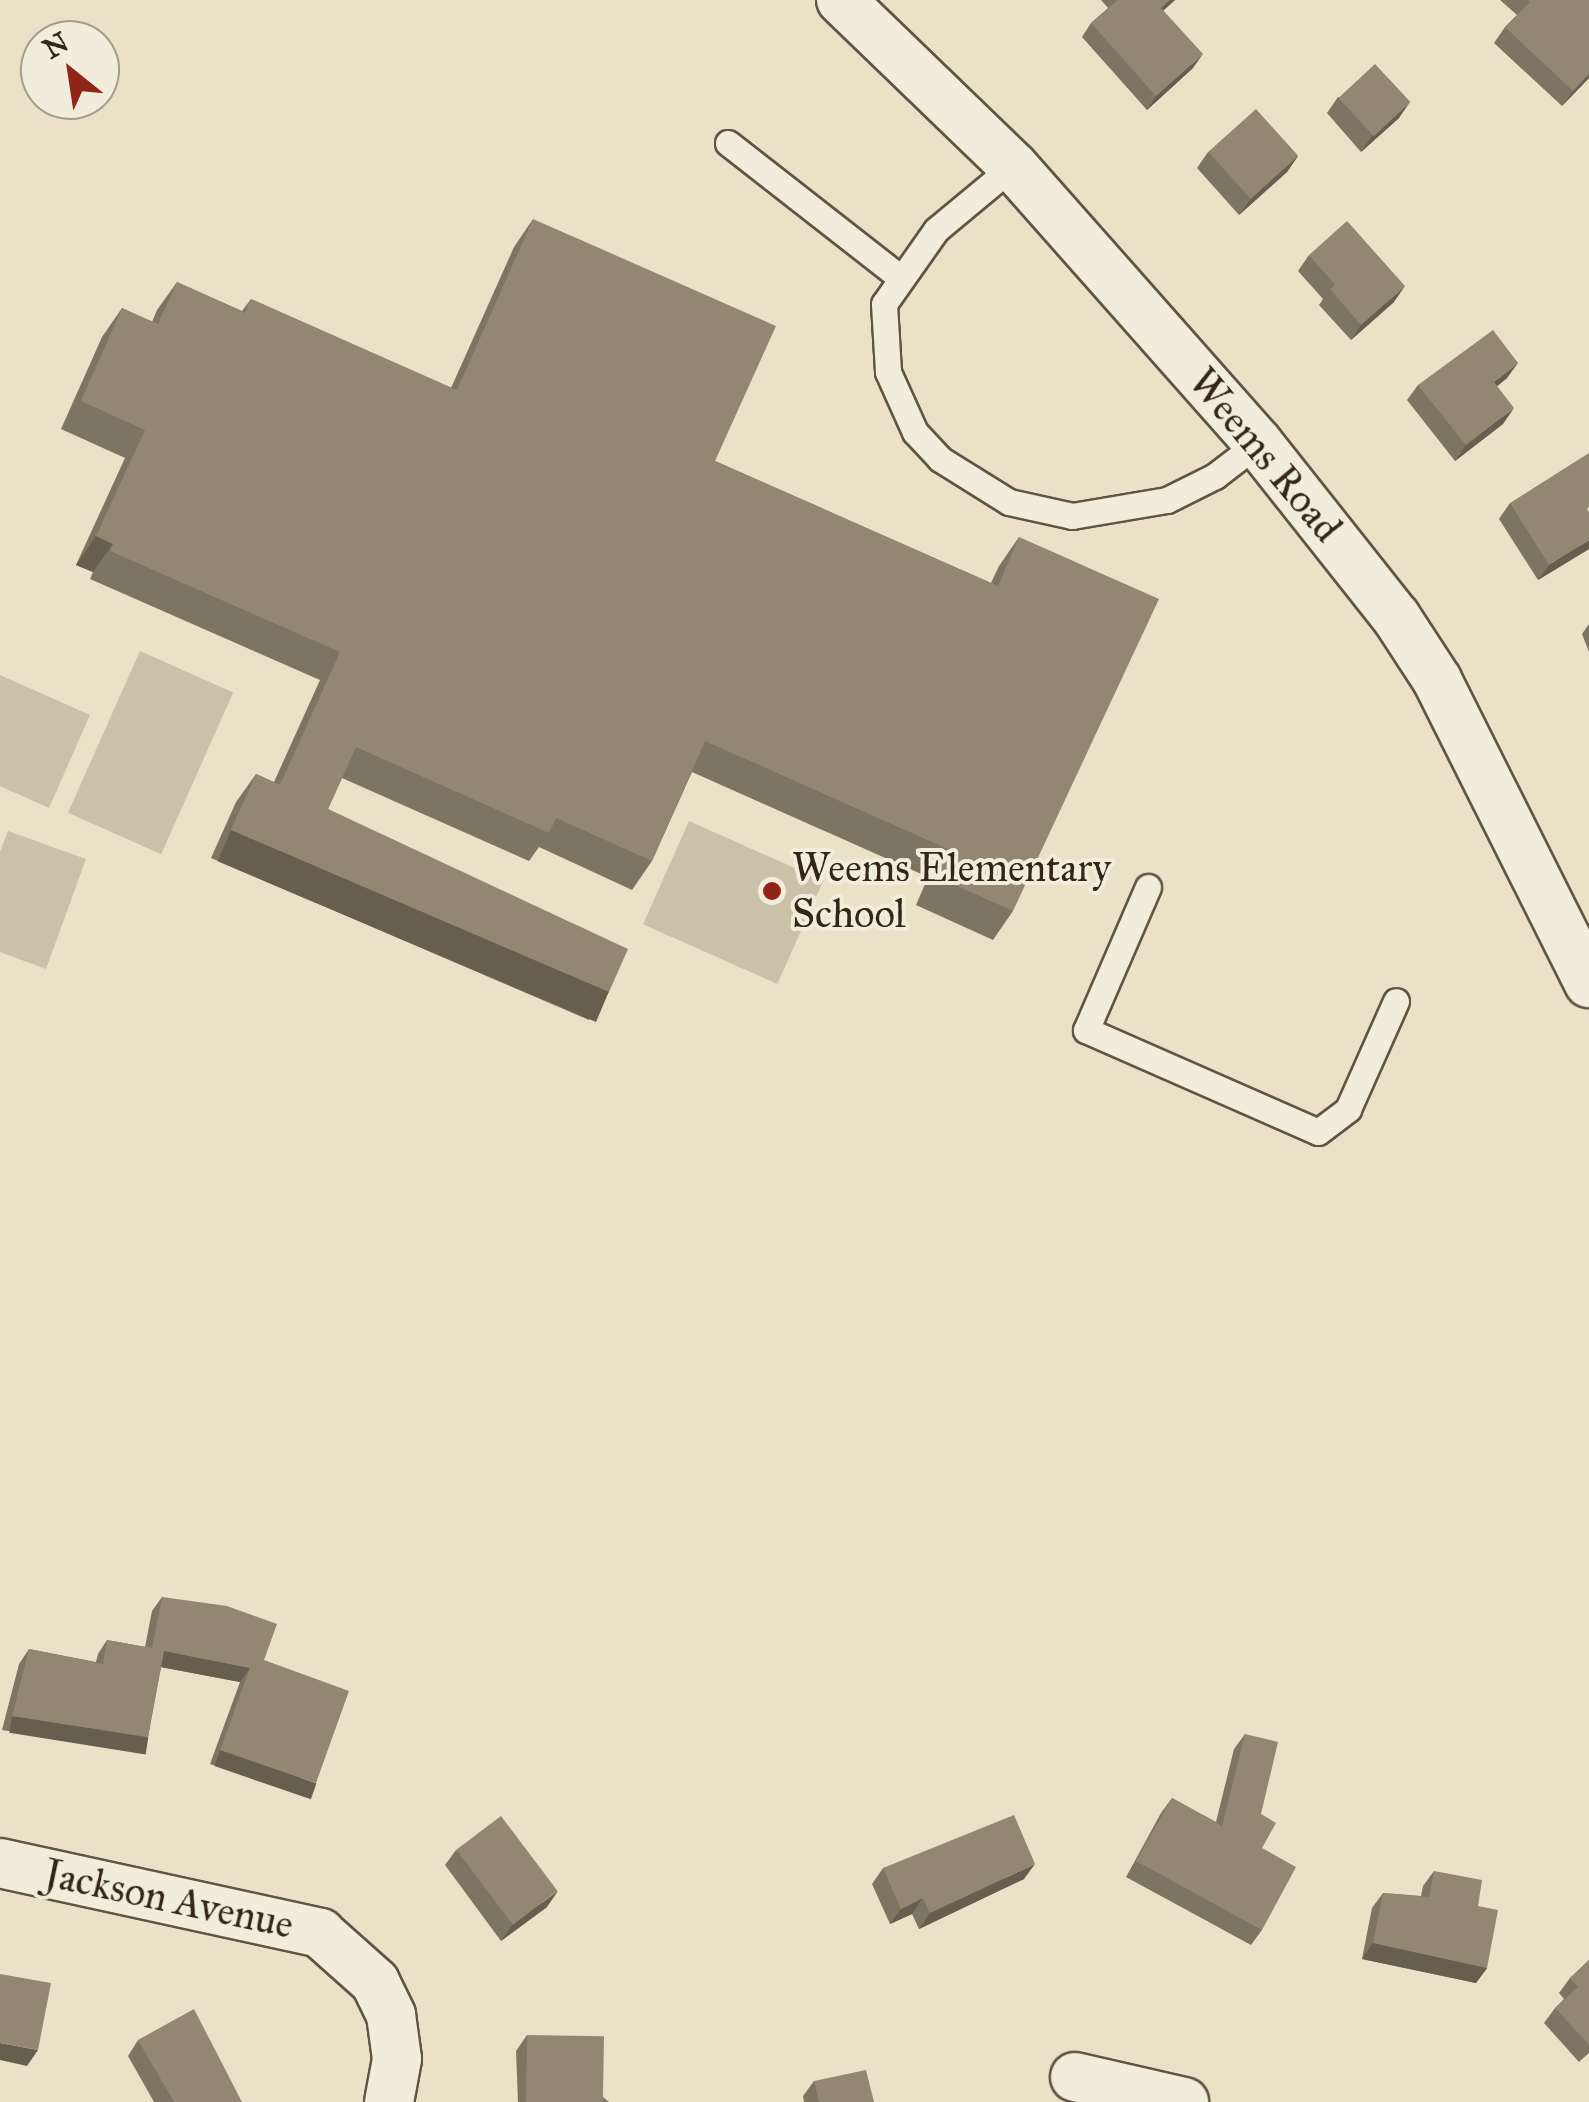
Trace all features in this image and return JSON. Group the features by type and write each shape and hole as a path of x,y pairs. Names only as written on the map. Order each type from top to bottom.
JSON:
{"street":[{"name":"Weems Road","path":"841,0 922,72 1013,166 1258,443 1437,680 1589,983"},
{"name":"Jackson Avenue","path":"0,1863 320,1933 375,1982 391,2015 397,2059 389,2102"},
{"path":"1075,2077 1184,2102"}],"lane":[{"path":"728,143 898,276"},
{"path":"1013,166 936,230 898,276 884,304 881,332 900,406 940,459 1009,502 1072,516 1115,512 1167,500 1215,476 1258,443"},
{"path":"1148,886 1086,1030 1318,1132 1348,1109 1396,1001"}],"shaded area":[{"path":"140,651 233,692 161,854 68,813"},
{"path":"0,675 90,715 49,808 0,786"},
{"path":"689,821 823,881 777,984 643,924"},
{"path":"8,831 86,859 46,969 0,952 0,852"}],"building":[{"path":"1118,0 1170,0 1161,8 1203,54 1156,96 1091,23"},
{"path":"1528,0 1589,0 1589,74 1573,91 1505,27"},
{"path":"1375,64 1410,102 1374,136 1338,98"},
{"path":"1256,109 1298,156 1251,199 1208,152"},
{"path":"533,219 776,326 715,461 998,586 1019,537 1159,599 1013,911 935,876 948,849 705,741 652,861 556,818 549,833 356,747 328,809 628,949 609,992 231,830 256,774 280,785 340,652 110,551 113,544 96,536 145,430 81,401 122,308 158,324 177,282 245,313 251,299 457,390"},
{"path":"1347,221 1405,286 1361,325 1330,289 1335,285 1309,255"},
{"path":"1493,330 1518,363 1494,382 1514,408 1466,445 1418,385"},
{"path":"1589,453 1589,540 1549,565 1510,503"},
{"path":"162,1597 227,1606 277,1624 264,1660 349,1691 316,1783 220,1750 250,1668 164,1651 148,1737 12,1716 29,1649 103,1664 107,1640 152,1648"},
{"path":"1245,1734 1278,1742 1261,1814 1276,1823 1262,1848 1296,1867 1262,1930 1136,1861 1172,1798 1222,1826"},
{"path":"1014,1815 1035,1864 930,1913 923,1898 901,1909 883,1868"},
{"path":"501,1816 558,1891 513,1925 456,1850"},
{"path":"1434,1871 1482,1880 1478,1906 1498,1910 1487,1968 1373,1943 1383,1893 1429,1897"},
{"path":"1589,1960 1589,2045 1555,2008 1578,1987 1570,1978"},
{"path":"0,1974 51,1983 38,2050 0,2043"},
{"path":"194,2009 242,2102 174,2102 138,2040"},
{"path":"527,2035 604,2036 603,2102 526,2102"},
{"path":"866,2070 874,2102 819,2102 814,2081"}],"place":[{"name":"Weems Elementary School","path":"772,891"}]}
